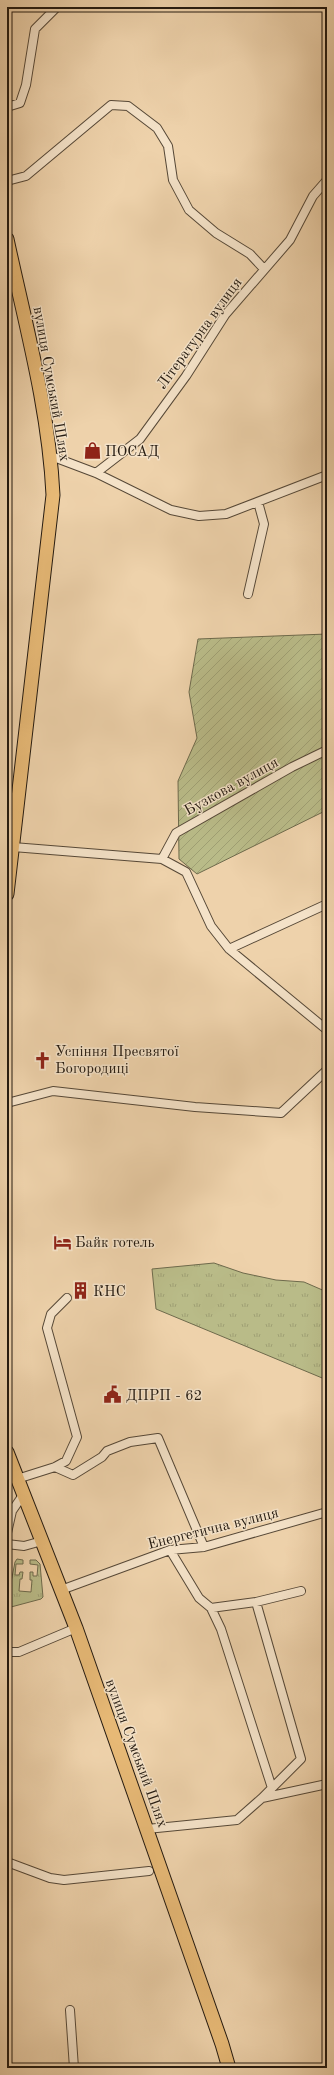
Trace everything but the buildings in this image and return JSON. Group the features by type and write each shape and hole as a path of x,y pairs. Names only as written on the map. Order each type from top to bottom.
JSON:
{"main road":[{"name":"вулиця Сумський Шлях","path":"7,239 51,456 53,495 13,797 13,847 7,894"},
{"name":"вулиця Сумський Шлях","path":"7,1452 76,1628 222,2044 229,2068"}],"street":[{"path":"7,107 20,103 26,85 35,29 57,7"},
{"path":"7,181 26,176 110,105 128,106 156,128 168,146 173,180 189,210 216,233 250,254 264,270"},
{"name":"Літературна вулиця","path":"96,473 140,438 186,376 225,315 290,240 313,196 327,180"},
{"path":"51,456 96,473 171,510 199,516 226,514 327,475"},
{"path":"248,594 264,524 258,502"},
{"name":"Бузкова вулиця","path":"162,859 176,833 327,750"},
{"path":"13,847 162,859 186,872 211,926 229,949 327,1030"},
{"path":"229,949 327,904"},
{"path":"7,1103 53,1090 195,1107 282,1114 327,1070"},
{"path":"17,1479 55,1467 66,1461 77,1436 47,1328 51,1314 67,1298"},
{"path":"55,1467 73,1475 102,1458 107,1451 130,1442 158,1438 204,1547"},
{"path":"7,1533 12,1511 23,1495"},
{"name":"Енергетична вулиця","path":"61,1590 170,1550 204,1547 327,1512"},
{"path":"7,1544 24,1546 42,1541"},
{"path":"170,1550 199,1598 211,1608 221,1629 272,1788"},
{"path":"211,1608 256,1602 301,1590"},
{"path":"147,1829 237,1820 262,1798 301,1759 256,1602"},
{"path":"7,1652 19,1652 76,1628"},
{"path":"262,1798 327,1784"},
{"path":"7,1862 50,1878 64,1880 149,1871"},
{"path":"70,2010 74,2068"}],"green space":[{"path":"327,634 327,810 197,874 179,859 178,781 197,738 189,692 198,639"},
{"path":"214,1263 243,1273 276,1280 304,1282 327,1292 327,1380 156,1309 152,1269"},
{"path":"17,1559 23,1560 23,1564 16,1564 15,1575 19,1575 20,1572 23,1572 22,1579 20,1579 19,1591 31,1592 32,1580 30,1580 30,1572 33,1572 33,1576 37,1576 38,1565 30,1564 30,1560 36,1560 40,1564 43,1597 41,1599 11,1607 7,1603 15,1562"}],"place":[{"name":"ПОСАД","path":"92,451"},
{"name":"Успіння Пресвятої Богородиці","path":"42,1060"},
{"name":"Байк готель","path":"62,1242"},
{"name":"КНС","path":"80,1291"},
{"name":"ДПРП - 62","path":"113,1395"}]}
